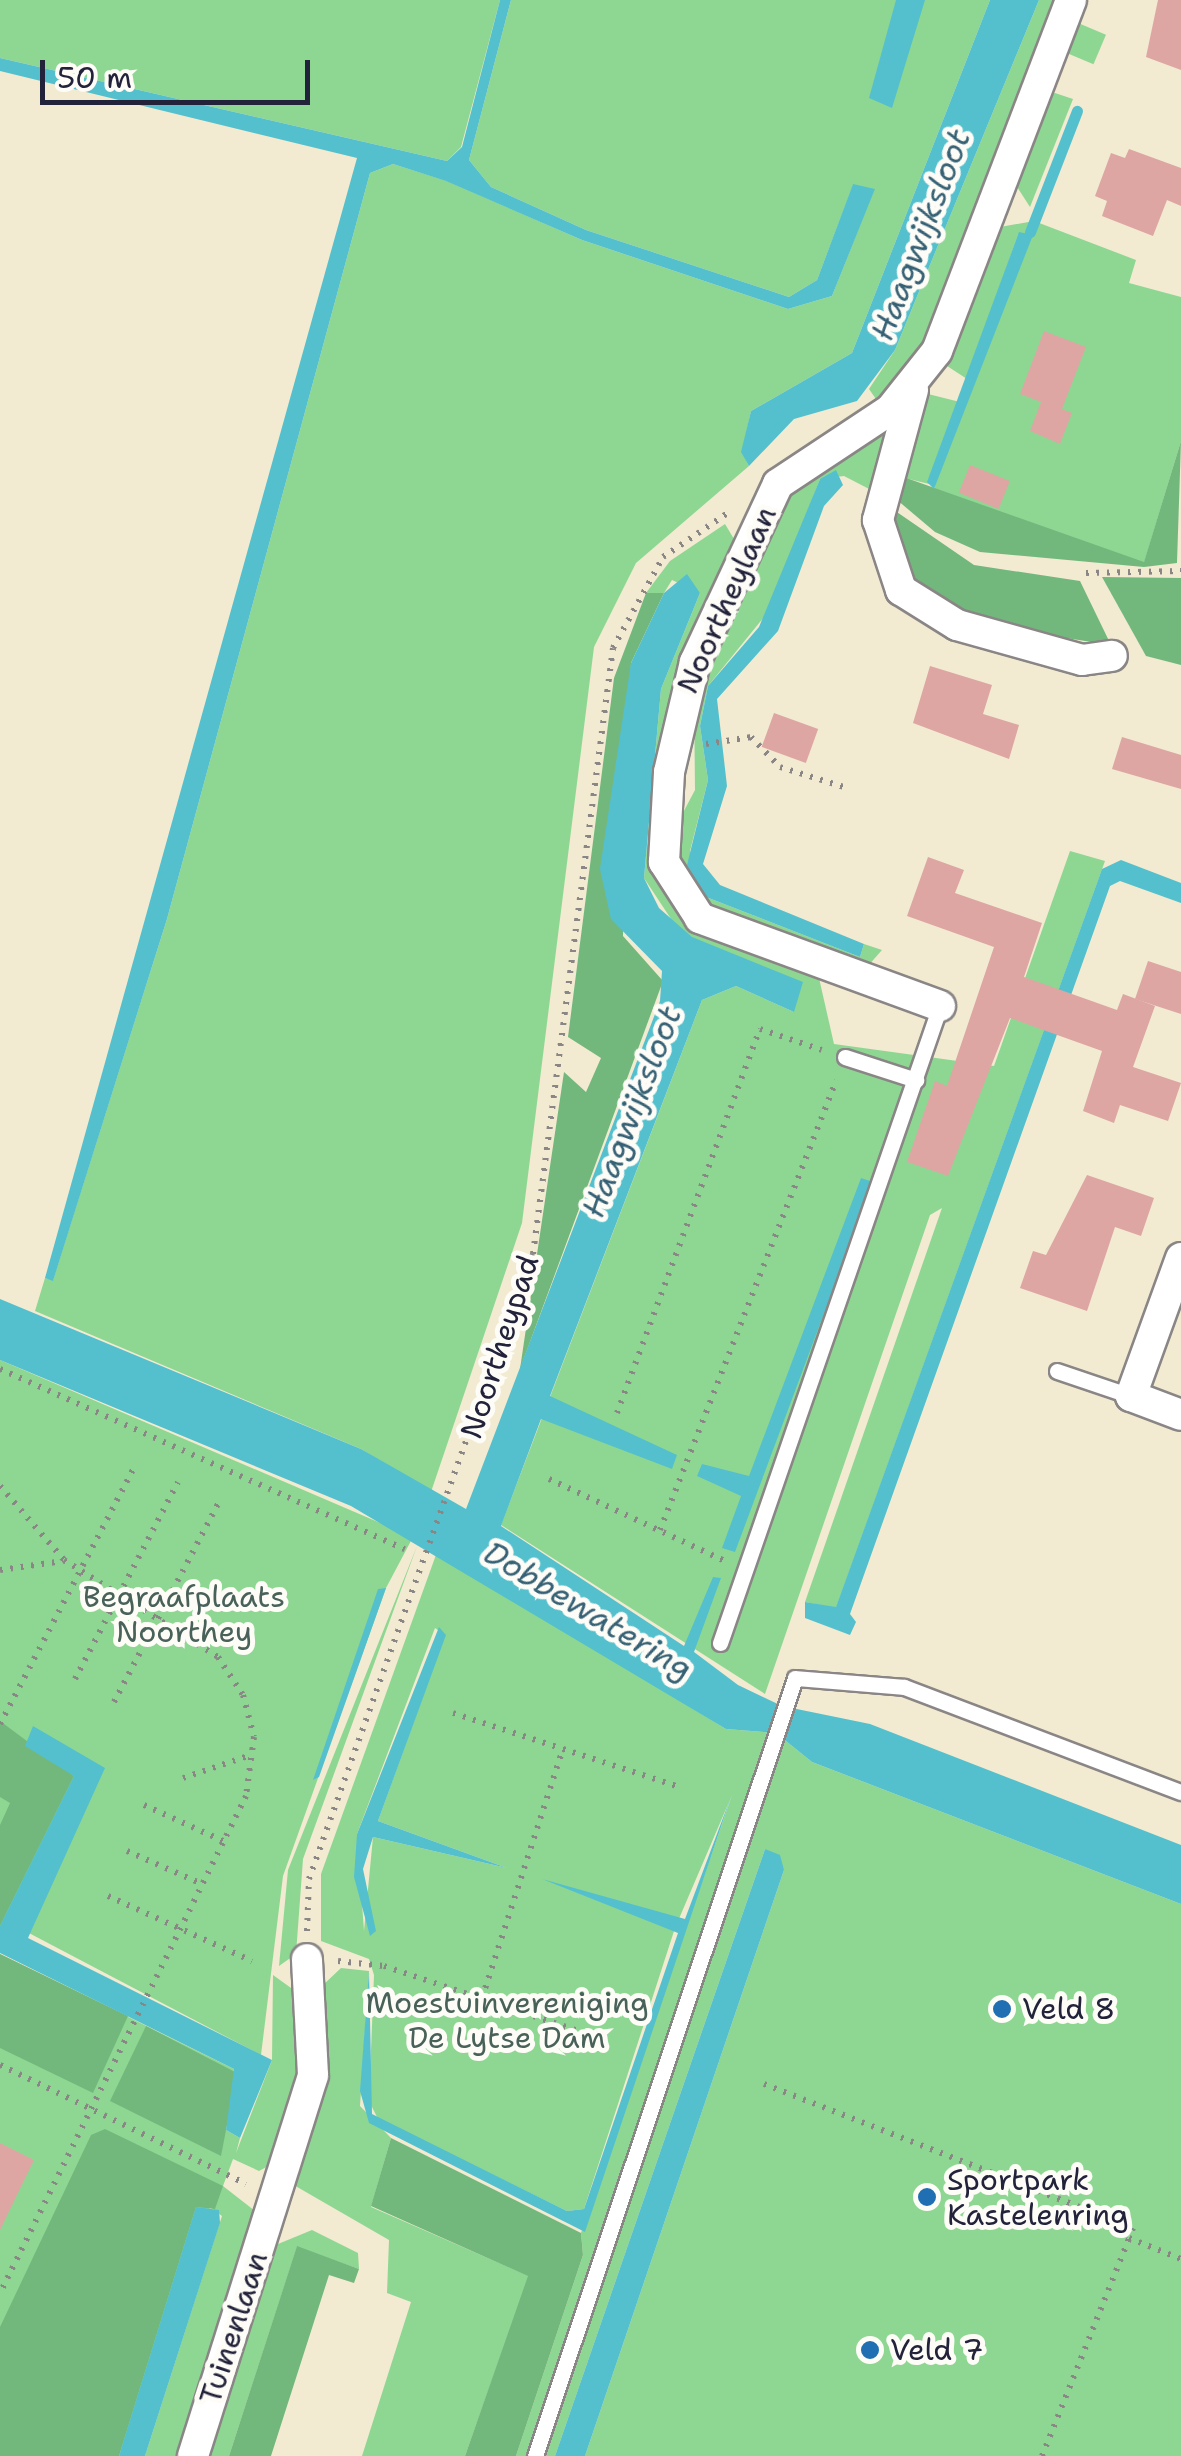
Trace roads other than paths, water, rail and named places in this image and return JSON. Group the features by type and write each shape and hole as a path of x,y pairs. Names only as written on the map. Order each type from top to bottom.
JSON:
{"street":[{"name":"Noortheylaan","path":"1071,0 937,351 914,385 878,520 900,590 957,625 1082,660 1112,656"},
{"name":"Noortheylaan","path":"914,385 778,484 678,712 664,862 700,918 940,1006"},
{"path":"1181,1258 1131,1396 1181,1415"},
{"name":"Tuinenlaan","path":"193,2456 312,2075 307,1958"}],"lane":[{"path":"720,1643 940,1006"},
{"path":"844,1057 916,1080"},
{"path":"1056,1371 1131,1396"},
{"path":"536,2456 795,1678 904,1688 1181,1792"}],"water":[{"path":"500,0 511,0 469,160 491,187 586,230 789,297 817,280 853,184 875,189 832,296 788,309 582,240 446,181 393,164 370,173 167,919 53,1281 45,1278 357,158 0,71 0,58 447,161 462,147"},
{"path":"896,0 925,0 892,108 869,98"},
{"name":"Haagwijksloot","path":"990,0 1039,0 895,350 857,401 794,419 749,466 741,452 751,411 852,353"},
{"path":"1019,232 1033,235 934,489 927,482"},
{"path":"836,470 843,485 824,506 778,631 717,699 727,786 703,864 720,885 864,944 860,957 706,897 687,865 708,780 700,726 708,686 759,627 820,479"},
{"path":"687,574 700,593 661,689 644,878 659,908 692,937 803,982 794,1012 736,986 702,1000 550,1396 677,1455 672,1469 541,1419 501,1526 684,1646 713,1577 721,1578 694,1652 738,1685 782,1706 870,1724 1181,1845 1181,1904 812,1762 776,1733 726,1729 351,1506 0,1360 0,1299 361,1449 466,1509 660,1001 662,971 611,919 600,869 631,663 664,593"},
{"path":"1121,860 1181,883 1181,903 1120,881 1110,886 850,1614 856,1622 850,1635 805,1618 805,1602 836,1607 1102,869"},
{"path":"861,1178 873,1182 735,1552 722,1548 741,1496 697,1476 702,1464 749,1476"},
{"path":"386,1588 319,1777 313,1780 378,1589"},
{"path":"439,1627 446,1635 378,1821 507,1868 373,1837 363,1869 376,1931 370,1936 354,1877 357,1834"},
{"path":"33,1726 105,1768 28,1938 272,2060 240,2138 226,2130 234,2069 0,1953 0,1926 74,1776 25,1746"},
{"path":"732,1794 585,2232 369,2123 360,2091 369,1971 372,2114 567,2211 584,2209 678,1933 542,1879 685,1919"},
{"path":"765,1849 780,1855 784,1870 585,2456 555,2456"},
{"path":"196,2207 219,2210 220,2223 145,2456 119,2456"}],"waterway":[{"path":"1030,232 1077,111"}],"place":[{"name":"Veld 8","path":"1002,2009"},
{"name":"Sportpark Kastelenring","path":"927,2197"},
{"name":"Veld 7","path":"870,2350"}],"park label":[{"name":"Begraafplaats Noorthey","path":"184,1614"},
{"name":"Moestuinvereniging De Lytse Dam","path":"507,2020"}],"water label":[{"name":"Dobbewatering","path":"588,1611"}]}
